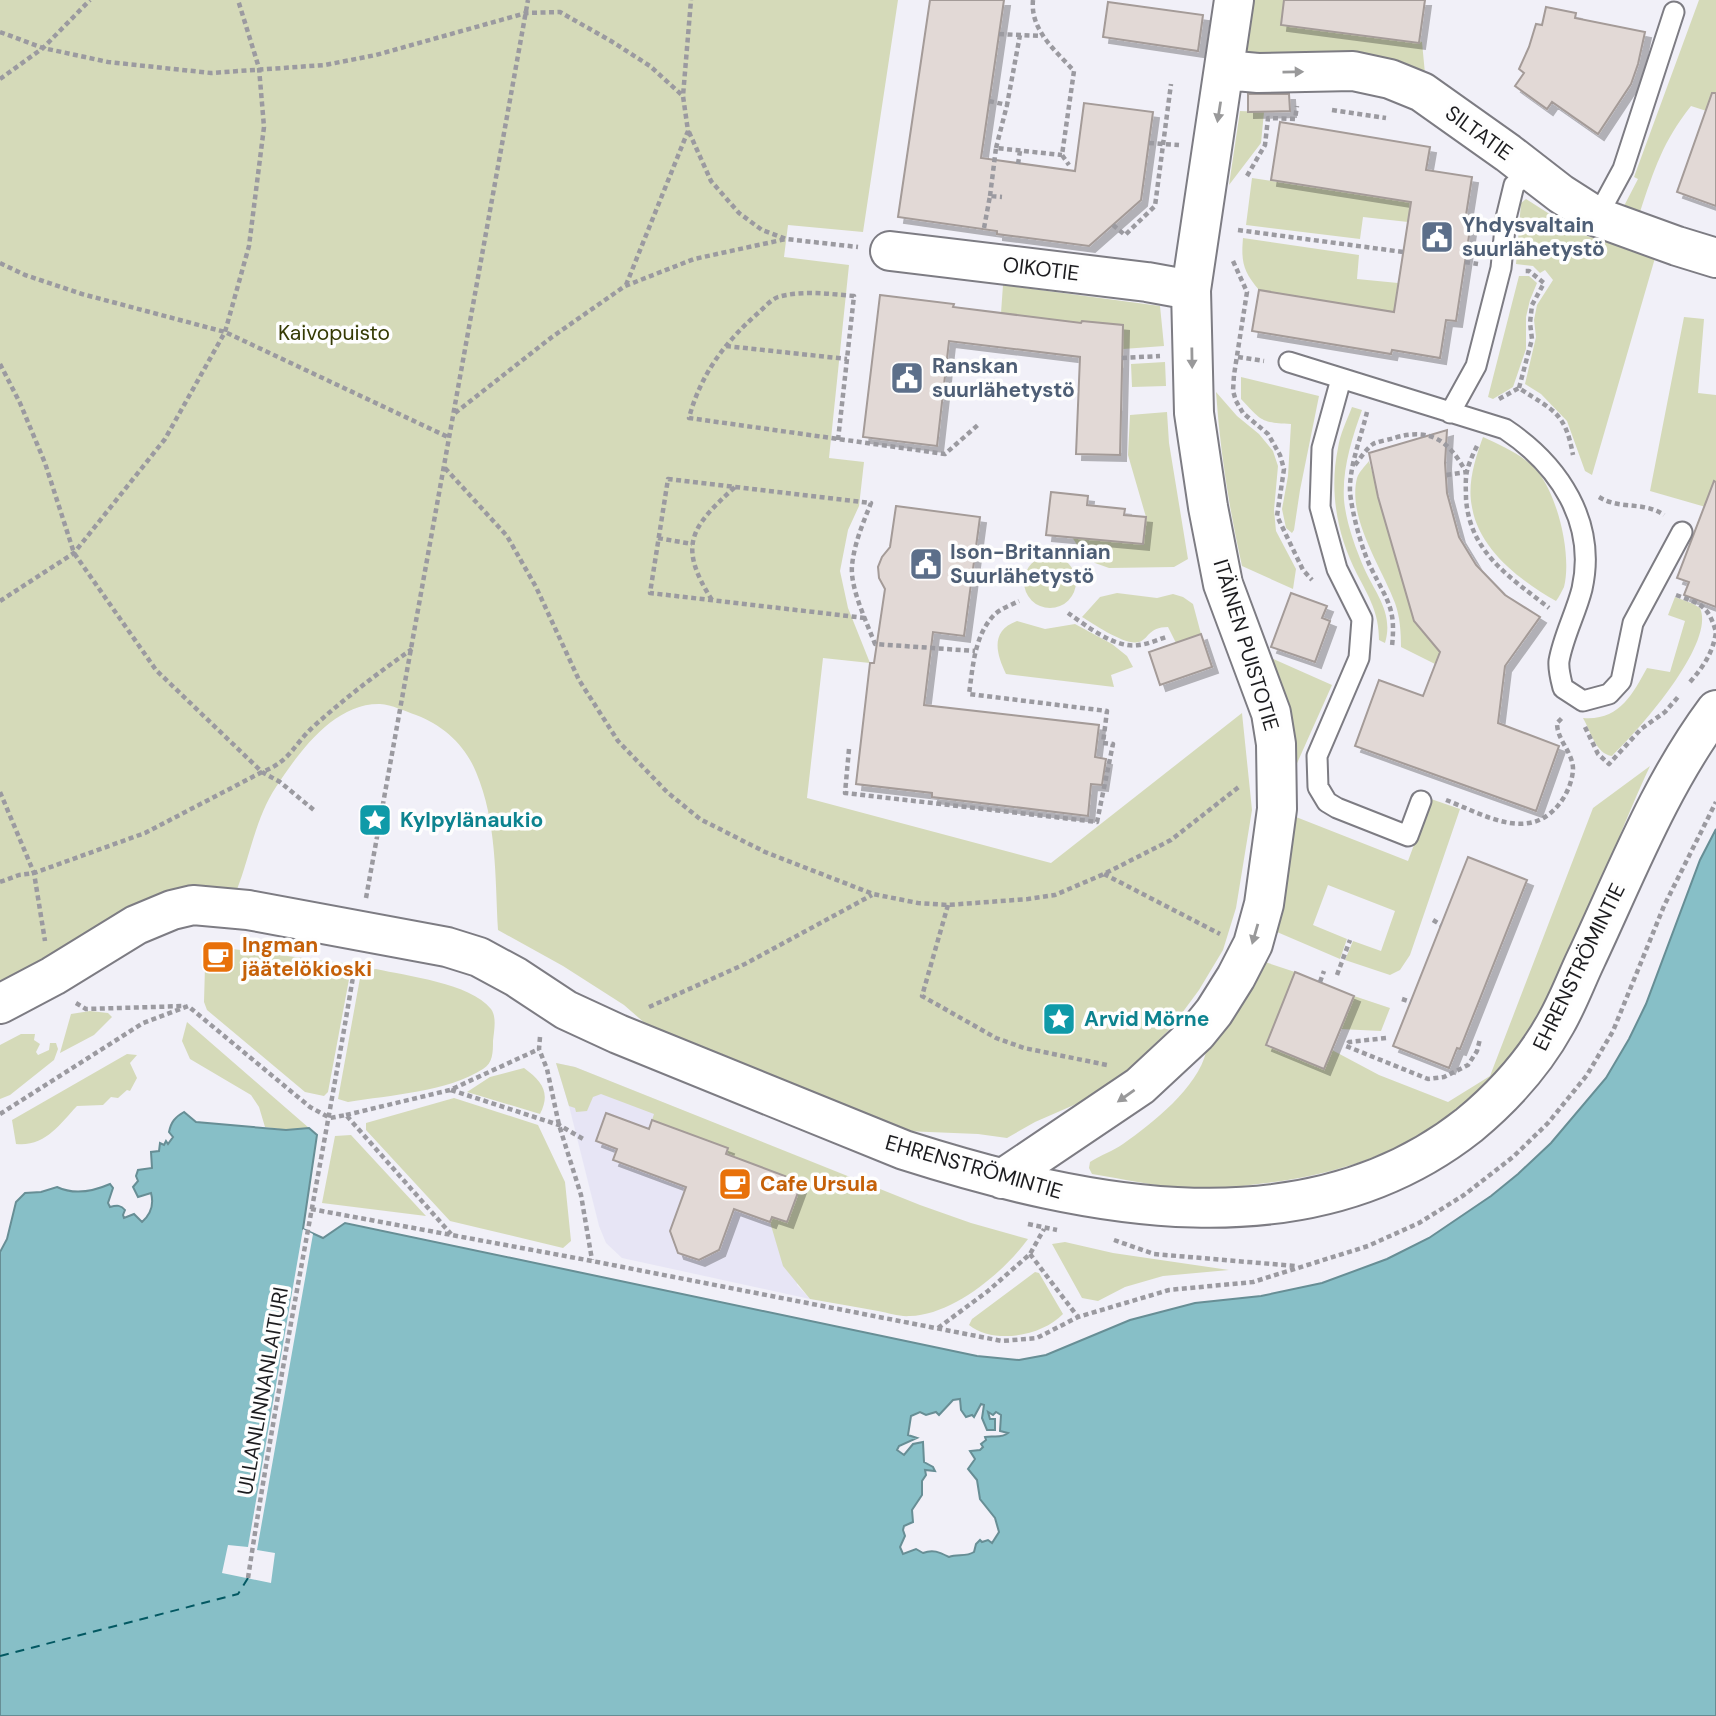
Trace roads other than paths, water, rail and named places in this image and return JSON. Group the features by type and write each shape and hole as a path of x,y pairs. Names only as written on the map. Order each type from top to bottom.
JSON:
{"street":[{"name":"ITÄINEN PUISTOTIE","path":"1002,1179 1140,1086 1175,1056 1214,1012 1236,977 1253,944 1264,904 1277,809 1276,744 1271,713 1223,584 1194,413 1191,290 1234,0"},
{"name":"SILTATIE","path":"1225,70 1258,73 1353,71 1390,79 1422,92 1597,217 1716,258"},
{"name":"OIKOTIE","path":"890,251 1156,283 1191,290"},
{"name":"EHRENSTRÖMINTIE","path":"0,1004 53,976 136,925 172,910 193,905 248,910 358,944 447,947 479,957 516,977 566,1010 618,1034 904,1150 1002,1179 1080,1197 1166,1206 1223,1209 1297,1200 1359,1185 1396,1171 1441,1147 1488,1109 1527,1069 1563,1009 1650,820 1696,736 1702,697"}],"lane":[{"path":"1597,217 1623,169 1674,12"},
{"path":"1450,413 1476,366 1502,268 1506,218 1514,186 1531,172"},
{"path":"1289,362 1505,429 1523,441 1559,478 1572,499 1580,523 1585,555 1582,587 1559,663 1563,688 1583,701 1609,694 1621,681 1633,623 1653,586 1678,527"},
{"path":"1341,379 1322,448 1320,507 1337,569 1362,619 1359,658 1317,755 1318,787 1327,802 1337,808 1408,836 1429,799"}],"water":[{"path":"1716,829 1716,1716 0,1716 0,1252 7,1239 16,1202 25,1193 57,1187 84,1191 110,1184 113,1188 108,1203 110,1207 120,1206 125,1210 124,1218 134,1214 142,1222 150,1212 152,1197 151,1193 138,1197 133,1187 138,1181 138,1170 152,1168 151,1152 159,1151 160,1143 164,1145 166,1141 168,1144 173,1137 169,1132 172,1123 184,1112 196,1122 286,1130 309,1128 317,1135 303,1229 323,1238 345,1223 977,1356 1019,1360 1046,1355 1130,1320 1195,1303 1261,1296 1322,1283 1387,1259 1429,1238 1491,1196 1551,1143 1606,1078 1646,1004 1700,860","holes":["960,1399 961,1410 966,1417 974,1417 981,1404 984,1405 982,1418 987,1430 995,1430 995,1419 990,1419 988,1412 993,1415 996,1412 1001,1415 1000,1431 1008,1433 985,1437 980,1450 970,1451 975,1459 968,1469 977,1480 980,1499 995,1518 999,1532 992,1543 980,1540 974,1552 968,1554 949,1557 930,1551 923,1553 916,1549 903,1554 900,1547 905,1536 904,1526 913,1522 912,1510 922,1495 925,1470 935,1471 924,1462 923,1442 913,1444 904,1455 897,1450 899,1446 917,1438 908,1435 911,1416 920,1412 926,1415 936,1412 939,1415 953,1400"]}],"place":[{"name":"Yhdysvaltain suurlähetystö","path":"1437,237"},
{"name":"Ranskan suurlähetystö","path":"907,378"},
{"name":"Ison-Britannian Suurlähetystö","path":"926,564"},
{"name":"Kylpylänaukio","path":"375,820"},
{"name":"Ingman jäätelökioski","path":"218,957"},
{"name":"Arvid Mörne","path":"1059,1019"},
{"name":"Cafe Ursula","path":"735,1184"}],"park label":[{"name":"Kaivopuisto","path":"334,333"}]}
